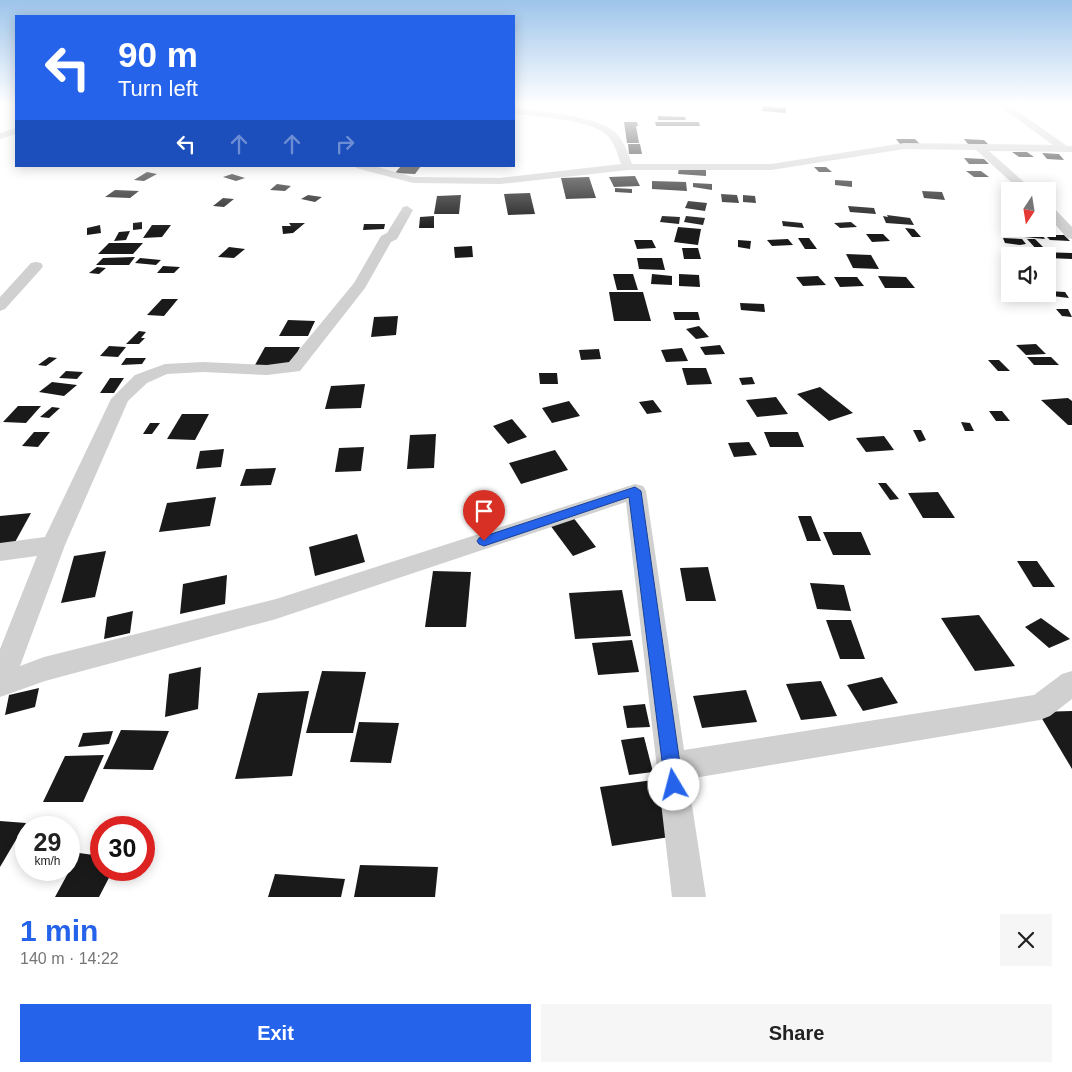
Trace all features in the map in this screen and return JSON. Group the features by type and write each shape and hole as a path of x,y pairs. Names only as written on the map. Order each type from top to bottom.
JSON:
{"street":[{"path":"621,147 628,167"},
{"path":"364,167 413,180 500,180 628,167 771,167 899,147"},
{"path":"937,147 1068,149"},
{"path":"980,148 1018,182"},
{"path":"0,684 53,545 120,399 141,379 165,369 203,367 267,370 294,367 360,285 386,239 392,236 406,210"},
{"path":"1056,218 1072,235"},
{"path":"0,306 36,266"},
{"path":"0,684 44,669 276,609 635,491 689,897"},
{"path":"0,552 53,545"},
{"path":"671,767 1040,707 1072,683"}],"building":[{"path":"628,147 641,147 642,154 629,154"},
{"path":"1012,152 1027,152 1034,157 1019,157"},
{"path":"1042,153 1059,154 1064,160 1047,159"},
{"path":"964,158 984,159 989,164 969,164"},
{"path":"400,167 420,167 415,174 395,173"},
{"path":"814,167 826,167 832,172 819,172"},
{"path":"679,168 706,170 706,176 678,174"},
{"path":"966,171 981,171 989,177 974,177"},
{"path":"147,172 157,174 144,181 134,180"},
{"path":"232,174 245,178 236,181 223,177"},
{"path":"635,176 640,186 614,187 609,177"},
{"path":"589,177 596,198 566,199 561,178"},
{"path":"835,180 852,181 852,187 835,185"},
{"path":"652,181 686,182 687,191 652,189"},
{"path":"693,183 712,184 712,190 693,187"},
{"path":"277,184 291,186 285,191 270,190"},
{"path":"615,188 632,189 632,193 615,192"},
{"path":"115,190 139,191 130,198 105,197"},
{"path":"922,191 942,192 945,200 924,198"},
{"path":"530,193 535,214 508,215 504,194"},
{"path":"721,194 737,195 739,203 722,202"},
{"path":"308,195 322,197 315,202 301,199"},
{"path":"461,195 459,214 434,214 437,196"},
{"path":"743,195 755,196 756,203 743,202"},
{"path":"223,198 234,199 224,207 213,206"},
{"path":"688,201 707,203 705,211 685,208"},
{"path":"848,206 874,208 876,214 850,212"},
{"path":"887,215 910,218 914,225 886,223 883,216 888,217"},
{"path":"434,216 434,228 419,228 420,217"},
{"path":"662,216 680,217 679,224 660,222"},
{"path":"686,216 705,218 703,225 684,222"},
{"path":"782,221 802,223 804,228 783,226"},
{"path":"142,222 142,229 133,230 133,223"},
{"path":"851,222 857,227 840,228 834,223"},
{"path":"289,223 305,223 293,233 283,234 282,226 291,226"},
{"path":"364,224 385,224 384,229 363,230"},
{"path":"100,225 101,233 87,235 87,228"},
{"path":"152,225 171,225 162,237 143,238"},
{"path":"678,227 701,229 698,245 674,242"},
{"path":"905,228 914,229 921,237 912,237"},
{"path":"130,231 126,240 114,241 119,232"},
{"path":"866,234 883,234 890,241 872,242"},
{"path":"1064,235 1070,241 1050,240 1048,238"},
{"path":"798,238 809,238 817,249 805,249"},
{"path":"1003,238 1022,239 1026,244 1020,245 1005,243"},
{"path":"788,239 793,245 772,246 767,240"},
{"path":"1027,239 1035,239 1043,247 1034,247"},
{"path":"634,240 652,240 656,248 637,249"},
{"path":"738,240 751,241 750,249 738,247"},
{"path":"109,243 143,243 133,254 98,254"},
{"path":"472,246 473,257 455,258 454,247"},
{"path":"229,247 245,249 234,258 218,257"},
{"path":"682,248 698,248 701,259 684,259"},
{"path":"1056,253 1072,253 1072,259 1056,258"},
{"path":"846,254 871,255 879,269 853,268"},
{"path":"135,257 129,265 96,265 103,258"},
{"path":"140,258 161,260 156,265 135,263"},
{"path":"637,258 662,258 665,270 639,269"},
{"path":"163,266 180,267 174,273 157,273"},
{"path":"97,267 106,268 99,274 89,273"},
{"path":"613,274 633,274 638,290 617,290"},
{"path":"652,274 672,276 672,285 651,284"},
{"path":"679,274 699,275 700,287 679,286"},
{"path":"818,276 826,285 803,286 796,277"},
{"path":"878,276 906,277 915,288 885,288"},
{"path":"834,277 857,277 864,286 840,287"},
{"path":"1056,291 1065,292 1069,298 1056,296"},
{"path":"609,292 643,292 651,321 614,321"},
{"path":"162,299 178,299 164,316 147,315"},
{"path":"740,303 764,304 765,312 741,310"},
{"path":"1056,309 1068,309 1072,317 1062,316"},
{"path":"673,312 698,312 700,320 675,320"},
{"path":"398,316 396,335 371,337 374,317"},
{"path":"288,320 315,321 308,336 279,336"},
{"path":"699,326 709,337 696,339 686,329"},
{"path":"139,331 146,332 141,338 145,338 139,344 126,344"},
{"path":"1036,344 1046,354 1026,355 1016,345"},
{"path":"720,345 725,354 705,355 700,347"},
{"path":"109,346 126,347 118,357 100,356"},
{"path":"265,347 300,347 291,366 255,365"},
{"path":"682,348 688,361 666,362 661,350"},
{"path":"599,349 601,359 581,360 579,350"},
{"path":"49,357 57,358 46,366 38,365"},
{"path":"1027,357 1051,357 1059,365 1034,365"},
{"path":"126,358 146,358 142,364 121,365"},
{"path":"988,360 999,360 1010,371 998,371"},
{"path":"682,368 706,368 712,384 687,385"},
{"path":"66,371 83,372 77,379 59,378"},
{"path":"539,373 557,373 558,384 540,384"},
{"path":"752,377 755,384 742,385 739,378"},
{"path":"110,378 124,378 114,393 100,393"},
{"path":"52,382 77,385 64,396 39,392"},
{"path":"365,384 361,408 325,409 331,386"},
{"path":"820,387 853,413 829,421 797,394"},
{"path":"776,397 788,414 757,417 746,400"},
{"path":"1068,398 1072,401 1072,425 1068,425 1041,400"},
{"path":"653,400 662,412 647,414 639,402"},
{"path":"569,401 580,416 552,423 542,408"},
{"path":"18,406 41,406 26,423 3,422"},
{"path":"52,407 60,408 49,418 40,417"},
{"path":"989,411 1002,411 1010,421 996,421"},
{"path":"182,414 209,414 195,440 167,439"},
{"path":"512,419 527,437 508,444 493,426"},
{"path":"961,422 970,423 974,431 965,431"},
{"path":"150,423 160,423 152,434 143,434"},
{"path":"913,430 921,430 926,440 919,442"},
{"path":"34,432 50,432 38,447 22,446"},
{"path":"764,432 798,432 804,447 770,447"},
{"path":"436,434 434,468 407,469 410,435"},
{"path":"884,436 894,450 866,452 856,438"},
{"path":"749,442 757,455 734,457 728,443"},
{"path":"364,447 361,471 335,472 339,448"},
{"path":"224,449 221,467 196,469 200,451"},
{"path":"555,450 568,470 521,484 509,463"},
{"path":"276,468 271,485 240,486 246,469"},
{"path":"878,483 886,483 899,499 890,500"},
{"path":"938,492 955,518 923,518 908,493"},
{"path":"216,497 210,526 159,532 167,503"},
{"path":"569,512 596,547 573,556 547,521"},
{"path":"31,513 14,544 0,545 0,516"},
{"path":"798,516 811,516 821,541 807,541"},
{"path":"823,532 861,532 871,555 833,555"},
{"path":"357,534 365,562 315,576 309,547"},
{"path":"106,551 95,597 61,603 74,556"},
{"path":"1017,561 1037,561 1055,587 1033,587"},
{"path":"708,567 716,601 686,601 680,568"},
{"path":"433,571 471,572 466,627 425,627"},
{"path":"227,575 225,604 180,614 183,584"},
{"path":"810,583 844,585 851,611 817,609"},
{"path":"622,590 631,636 575,639 569,593"},
{"path":"133,611 130,633 104,639 107,617"},
{"path":"979,615 1015,666 975,671 941,618"},
{"path":"1041,618 1070,639 1049,648 1025,627"},
{"path":"826,620 851,620 865,659 840,659"},
{"path":"632,640 639,672 598,675 592,643"},
{"path":"201,667 198,709 165,717 169,674"},
{"path":"322,671 366,672 353,733 306,733"},
{"path":"882,677 898,703 863,711 847,685"},
{"path":"821,681 837,716 801,720 786,684"},
{"path":"39,688 35,707 5,715 9,695"},
{"path":"746,690 757,722 702,728 693,696"},
{"path":"309,691 292,776 235,779 258,693"},
{"path":"645,704 650,727 627,728 623,706"},
{"path":"1072,711 1072,769 1038,712"},
{"path":"359,722 399,723 391,763 350,762"},
{"path":"121,730 169,731 153,770 103,769"},
{"path":"113,731 109,744 78,747 83,733"},
{"path":"644,737 653,772 629,775 621,740"},
{"path":"104,755 83,802 43,802 65,756"},
{"path":"661,779 676,836 612,846 600,787"},
{"path":"0,821 15,822 15,842 0,867"},
{"path":"80,853 90,854 90,881 107,881 99,897 55,897 64,881 80,881"},
{"path":"360,865 438,867 435,897 354,897"},
{"path":"275,874 345,879 341,897 268,897"}],"route":[{"path":"484,541 635,491 674,785"}]}
